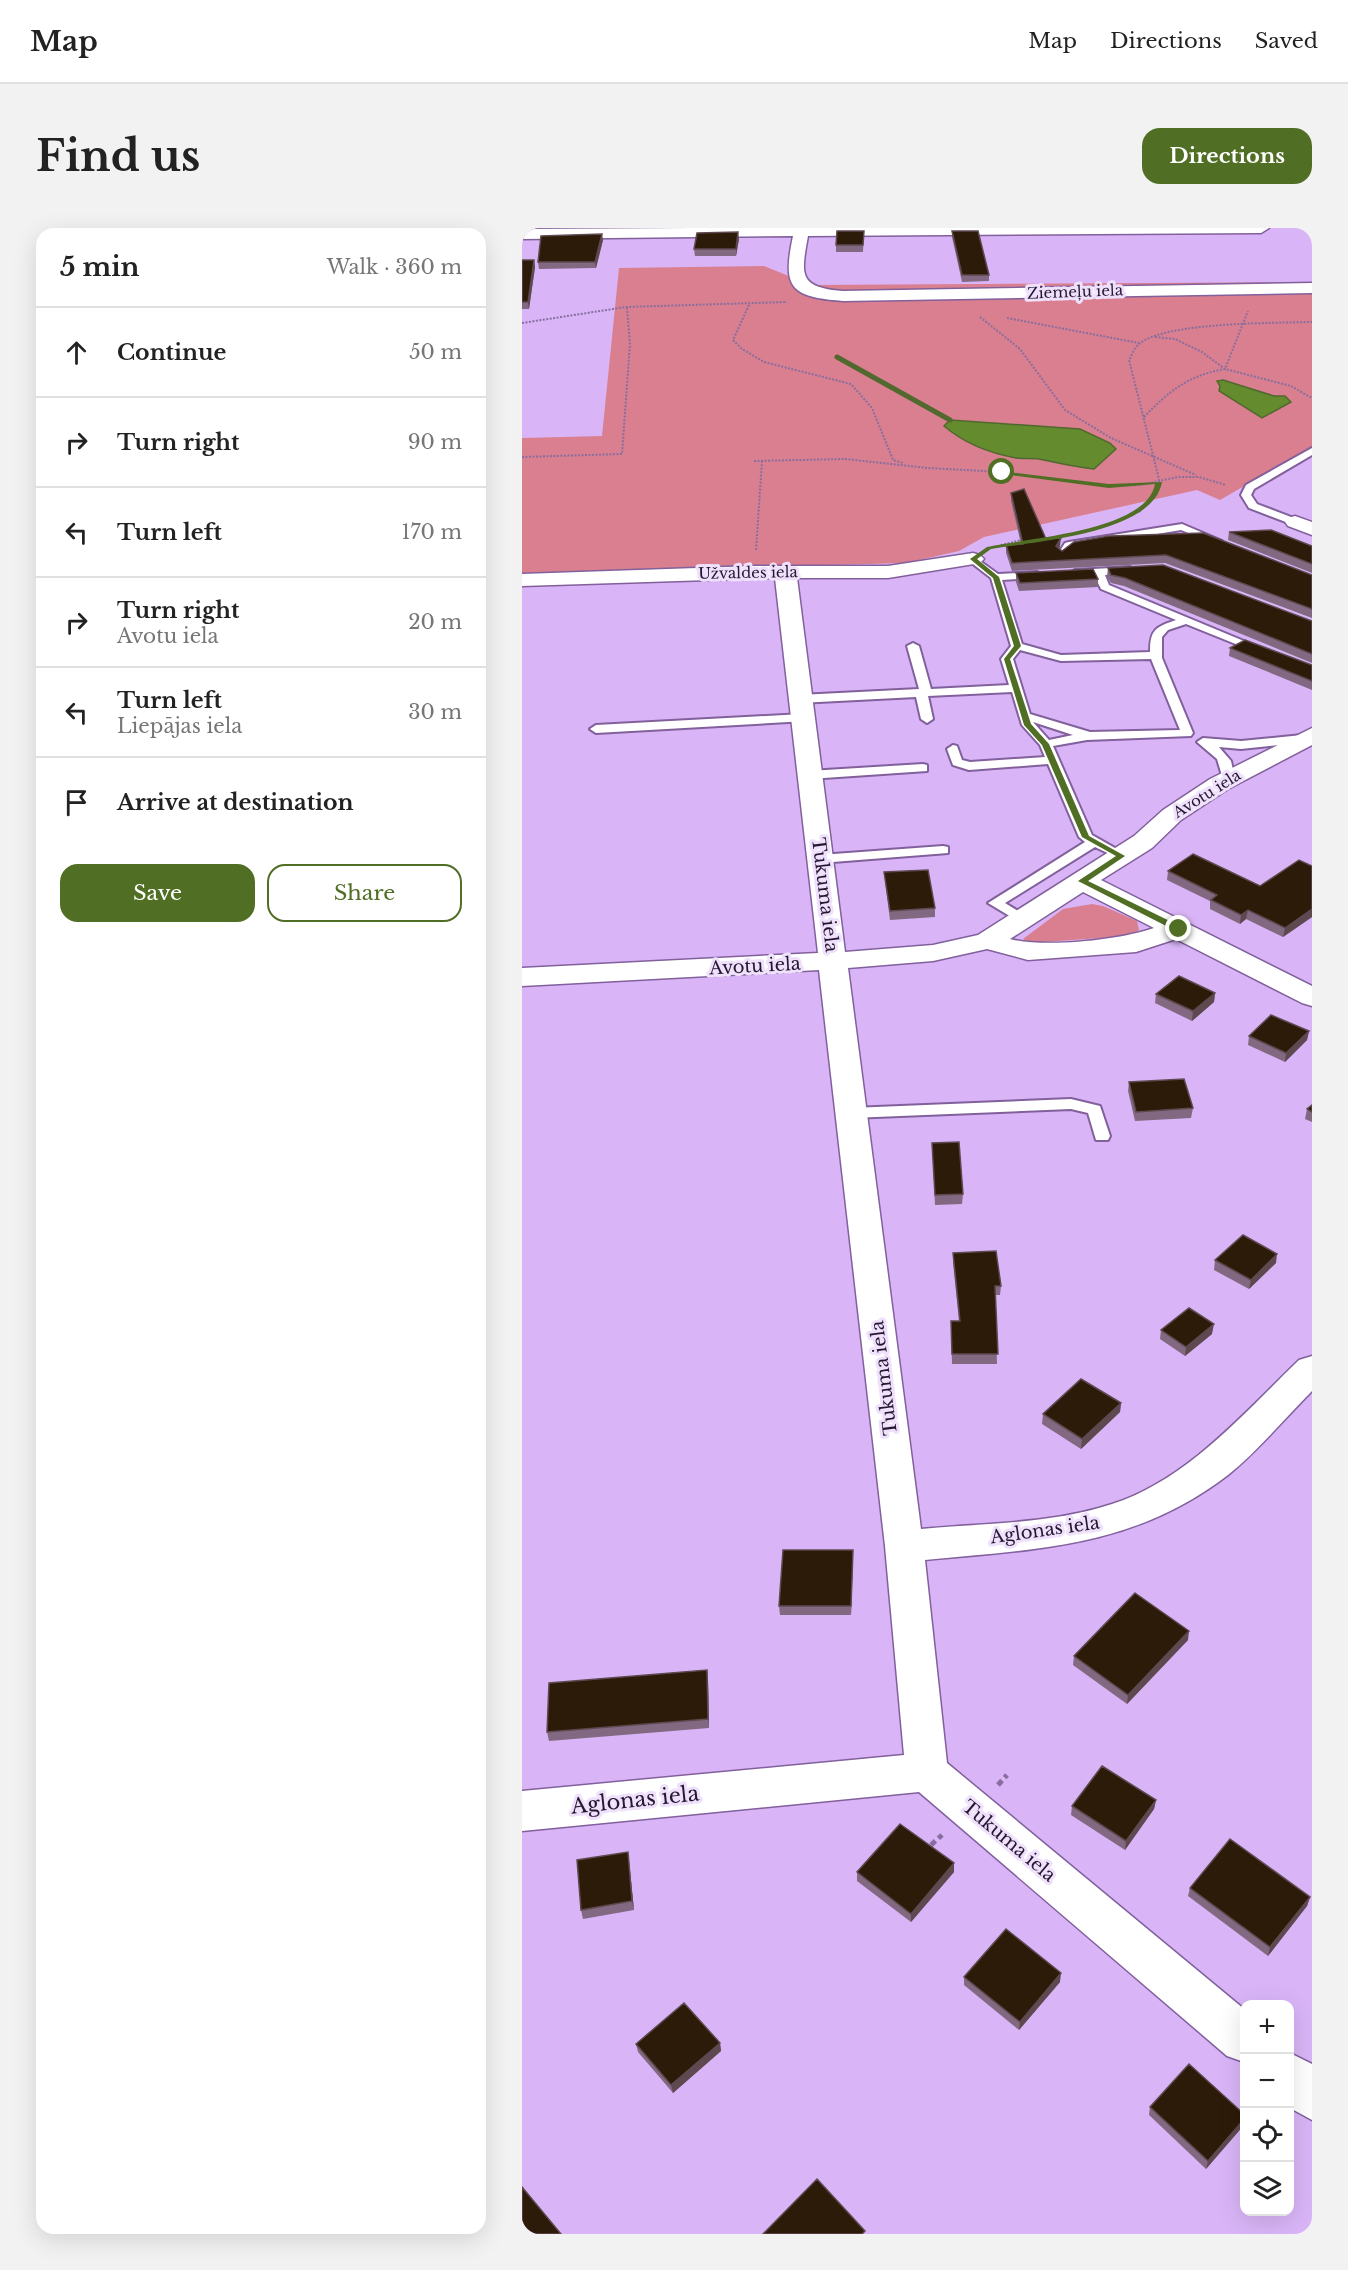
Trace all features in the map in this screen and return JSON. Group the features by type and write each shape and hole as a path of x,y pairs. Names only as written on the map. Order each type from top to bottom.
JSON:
{"street":[{"path":"522,234 1261,228"},
{"name":"Ziemeļu iela","path":"799,230 800,248 794,264 797,282 804,287 838,295 915,297 1101,290 1312,288"},
{"name":"Užvaldes iela","path":"522,580 770,572 888,572 973,559"},
{"name":"Tukuma iela","path":"770,572 801,709 904,1546 927,1772 1240,2035"},
{"name":"Avotu iela","path":"522,977 833,961 933,953 987,941 1143,842 1172,815 1229,779 1307,737"},
{"path":"1082,881 1310,994"},
{"name":"Avotu iela","path":"987,941 1028,952 1136,944 1179,929"},
{"name":"Aglonas iela","path":"904,1546 1059,1532 1115,1519 1146,1507 1215,1464 1312,1369"},
{"name":"Aglonas iela","path":"522,1811 927,1772"},
{"path":"1294,2080 1312,2096"}],"lane":[{"path":"1304,525 1253,506 1246,495 1250,487 1312,451"},
{"path":"1063,554 1069,545 1182,527 1226,544"},
{"path":"973,559 996,577 1017,646"},
{"path":"996,577 1142,569"},
{"path":"1098,572 1105,586 1269,654"},
{"path":"1186,620 1164,628 1156,636 1156,655 1187,733"},
{"path":"913,646 924,693 927,719"},
{"path":"1017,646 1061,658 1156,655"},
{"path":"1017,646 1007,659 1028,725 1046,744 1086,837 1122,856"},
{"path":"596,729 801,709 924,693 1016,688"},
{"path":"1025,716 1087,736"},
{"path":"1046,744 1087,736 1187,733 1205,742 1223,758 1229,767 1229,779"},
{"path":"1205,742 1241,745 1307,737"},
{"path":"953,749 957,762 969,766 1053,760"},
{"path":"809,775 923,768"},
{"path":"1023,920 994,903 1093,842"},
{"path":"820,859 943,850"},
{"path":"851,1113 1071,1104 1095,1110 1102,1136"}],"path":[{"path":"1225,369 1233,344 1244,326 1257,289"},
{"path":"522,323 626,307 749,305 838,295"},
{"path":"749,305 733,340 739,348 754,358 851,384 867,400 893,460 913,466"},
{"path":"522,458 622,454 630,344 626,307"},
{"path":"979,316 1012,339 1031,363 1045,389 1065,410 1154,458 1199,477 1220,482 1246,495"},
{"path":"1004,317 1139,343 1154,337 1210,328 1312,322"},
{"path":"1154,337 1175,339 1202,352 1225,369 1291,386 1312,398"},
{"path":"1131,516 1139,512 1157,494 1159,482 1129,360 1139,343"},
{"path":"1143,417 1179,383 1198,374 1225,369"},
{"path":"754,461 845,459 1002,472 1109,486 1159,482 1178,477 1199,477"},
{"path":"762,461 770,572"},
{"path":"973,559 989,548 1029,538"}],"shaded area":[{"path":"764,266 811,285 1312,282 1312,447 1220,500 1197,490 984,537 959,551 906,563 522,573 522,438 602,436 619,268"},
{"path":"1223,380 1274,396 1285,396 1291,402 1262,418 1219,391 1220,386 1217,381"},
{"path":"950,420 1080,429 1110,443 1116,449 1094,469 1039,459 1016,458 987,450 960,438 944,426"},
{"path":"1092,904 1103,906 1137,921 1139,930 1130,936 1029,943 1023,939 1063,909"}],"building":[{"path":"837,231 864,231 863,245 836,245"},
{"path":"952,231 978,231 989,275 962,275"},
{"path":"738,232 736,249 694,249 697,233"},
{"path":"602,234 595,262 538,262 541,236"},
{"path":"522,260 534,260 528,302 522,302"},
{"path":"1024,489 1046,539 1061,538 1056,546 1062,551 1074,542 1109,536 1203,533 1312,575 1312,609 1166,555 1012,563 1006,545 1023,544 1011,493"},
{"path":"1271,530 1312,546 1312,564 1229,532"},
{"path":"1163,565 1312,621 1312,654 1125,578 1111,575 1108,568"},
{"path":"1093,569 1098,579 1020,583 1016,573"},
{"path":"1245,640 1312,665 1312,681 1230,648"},
{"path":"1193,854 1260,886 1299,860 1312,866 1312,909 1285,928 1248,910 1241,915 1211,900 1217,895 1168,871"},
{"path":"928,870 935,908 890,911 884,872"},
{"path":"1179,976 1215,993 1193,1011 1156,994"},
{"path":"1271,1015 1309,1031 1286,1053 1249,1036"},
{"path":"1184,1079 1193,1108 1136,1112 1129,1082"},
{"path":"959,1142 963,1194 935,1195 932,1143"},
{"path":"1243,1235 1277,1254 1251,1280 1215,1260"},
{"path":"996,1251 1001,1286 995,1286 998,1354 952,1354 951,1321 960,1321 953,1253"},
{"path":"1189,1308 1214,1324 1186,1347 1161,1330"},
{"path":"1081,1379 1121,1403 1082,1439 1043,1414"},
{"path":"783,1550 853,1550 851,1606 779,1606"},
{"path":"1135,1593 1189,1631 1128,1695 1074,1656"},
{"path":"707,1670 708,1719 547,1732 549,1683"},
{"path":"1102,1766 1156,1800 1126,1841 1072,1806"},
{"path":"900,1824 954,1863 911,1914 857,1872"},
{"path":"1230,1839 1310,1897 1270,1947 1190,1888"},
{"path":"628,1852 632,1901 581,1910 577,1860"},
{"path":"1006,1929 1061,1973 1020,2022 964,1977"},
{"path":"684,2003 720,2043 671,2085 636,2044"},
{"path":"1189,2064 1240,2110 1240,2124 1208,2161 1150,2107"},
{"path":"817,2179 865,2231 862,2234 763,2234"},
{"path":"522,2187 561,2234 522,2234"}],"waterway":[{"path":"837,357 950,420"}],"route":[{"path":"1002,472 1109,486 1159,482 1157,494 1139,512 1116,524 1076,533 1029,538 989,548 973,559 996,577 1017,646 1007,659 1028,725 1046,744 1086,837 1122,856 1082,881 1179,929"}]}
